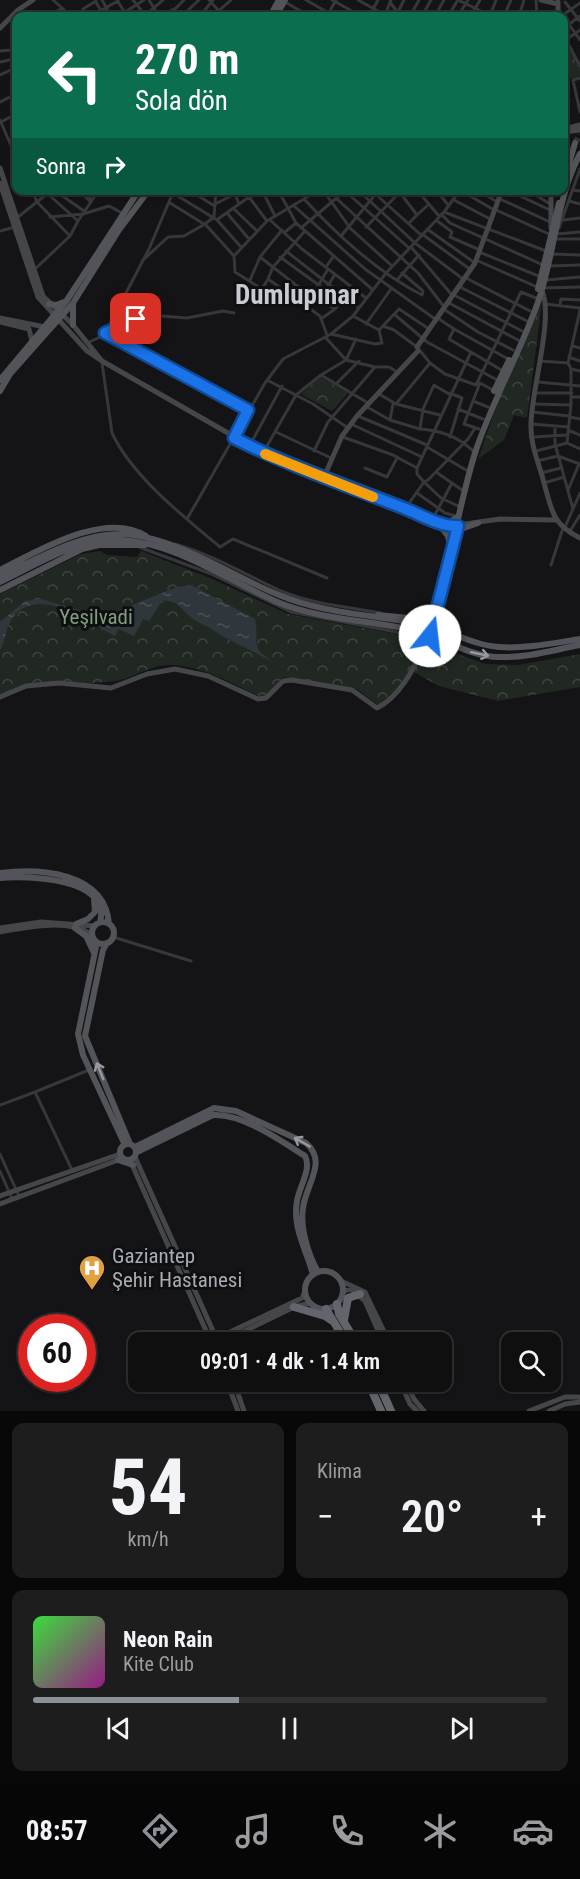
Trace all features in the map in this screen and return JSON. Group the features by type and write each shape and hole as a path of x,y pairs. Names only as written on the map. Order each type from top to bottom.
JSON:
{"highway":[{"path":"344,1321 348,1298 353,1294 360,1294"},
{"path":"337,1304 350,1332"},
{"path":"294,1307 325,1316 334,1322"},
{"path":"326,1309 340,1332"},
{"path":"370,1392 375,1411"},
{"path":"372,1392 381,1411"},
{"path":"382,1392 389,1408"}],"main road":[{"path":"568,167 575,143"},
{"path":"568,183 580,154"},
{"path":"73,325 70,302 122,213 135,195"},
{"path":"0,391 10,374 70,302 145,195"},
{"path":"556,234 561,195"},
{"path":"446,524 453,523 458,513 486,422 539,302 564,195"},
{"path":"50,304 70,302"},
{"path":"428,635 455,539 462,490 477,428 531,311 539,302"},
{"path":"0,380 32,341 59,316"},
{"path":"458,513 463,518 478,523"},
{"path":"435,521 448,536 450,545"},
{"path":"455,539 461,529 478,523"},
{"path":"456,526 436,607 444,626 467,641"},
{"path":"0,570 73,536 116,529 140,532 149,542"},
{"path":"0,576 71,543 95,536 120,534 213,562 295,602 430,627 467,641 516,648 580,639"},
{"path":"0,582 75,547 118,539 149,542 212,567 292,608 428,635 481,655 499,657 534,655 580,645"},
{"path":"0,590 82,549 99,545 137,546 149,542"},
{"path":"371,616 386,614 418,620 436,607"},
{"path":"423,646 430,642 444,642"},
{"path":"0,873 20,871 56,874 81,882 95,890 106,906 108,924 113,930 113,937 103,950 86,1021 86,1036 133,1151"},
{"path":"0,878 58,880 75,885 93,896 100,907 94,938 94,957 78,1034 90,1070 133,1151"},
{"path":"93,896 96,905 94,912 88,919 75,926 86,936 94,957"},
{"path":"98,924 108,924"},
{"path":"94,938 107,943"},
{"path":"119,1157 214,1108 236,1111 306,1143 315,1151 318,1164 302,1209 306,1245 315,1274 305,1291 310,1303 326,1309 337,1304 343,1291 340,1281 331,1273 315,1274"},
{"path":"119,1157 213,1115 224,1114 272,1134 305,1156 307,1168 297,1200 296,1215 299,1238 315,1274"}],"street":[{"path":"19,12 33,0"},
{"path":"53,0 64,12"},
{"path":"102,0 108,12"},
{"path":"97,12 118,0 125,12 135,2 144,0"},
{"path":"149,0 156,12"},
{"path":"149,12 163,0"},
{"path":"168,12 184,0"},
{"path":"186,12 199,0"},
{"path":"211,1 219,11 231,0"},
{"path":"306,0 324,12"},
{"path":"358,0 379,12"},
{"path":"373,9 378,0"},
{"path":"458,0 484,12"},
{"path":"461,12 468,0"},
{"path":"474,12 480,0"},
{"path":"541,0 571,10 579,18 569,24 580,40"},
{"path":"86,12 83,9 95,1 101,10"},
{"path":"283,1 302,12"},
{"path":"335,1 354,12"},
{"path":"571,10 580,3"},
{"path":"561,7 571,10"},
{"path":"56,12 60,10"},
{"path":"568,37 580,30"},
{"path":"568,43 580,66"},
{"path":"580,78 573,80 578,90 580,112"},
{"path":"11,116 0,121 12,148"},
{"path":"0,168 43,296 87,351 102,361 263,453 435,521 456,526 500,519 555,520"},
{"path":"556,234 580,169"},
{"path":"0,183 38,297 73,325 102,361 112,433 117,444 138,470 187,519 220,547 233,539 327,578"},
{"path":"572,190 580,191"},
{"path":"34,195 37,202 69,236"},
{"path":"17,217 46,195"},
{"path":"54,195 78,221"},
{"path":"57,195 84,212"},
{"path":"83,195 91,202"},
{"path":"90,195 91,202"},
{"path":"34,269 69,236 96,195"},
{"path":"105,333 172,195"},
{"path":"178,195 215,218 241,248"},
{"path":"197,195 213,205"},
{"path":"214,195 215,218"},
{"path":"213,205 233,195"},
{"path":"235,195 239,204"},
{"path":"140,263 168,237 184,236 227,213 252,195"},
{"path":"266,195 275,216"},
{"path":"280,195 296,223 373,290"},
{"path":"234,256 269,220 312,195"},
{"path":"325,195 350,228 393,266"},
{"path":"262,289 273,267 309,221 342,195"},
{"path":"350,195 419,255 454,296 522,331"},
{"path":"364,195 415,243 465,279 531,311"},
{"path":"341,237 375,195 422,235 471,270"},
{"path":"366,227 396,195"},
{"path":"401,195 417,215"},
{"path":"421,195 450,223 484,239 546,266 580,265"},
{"path":"441,195 449,206"},
{"path":"187,519 248,410 283,359 328,335 353,316 379,281 457,195"},
{"path":"469,195 496,211 556,234 580,239"},
{"path":"324,477 342,436 349,426 417,349 471,270 501,195"},
{"path":"503,195 551,222"},
{"path":"505,195 550,207"},
{"path":"534,195 550,207"},
{"path":"551,195 551,222 556,234"},
{"path":"249,197 269,220 294,242 367,298"},
{"path":"304,199 341,237 386,273 423,294 418,285 402,273"},
{"path":"337,199 418,273 447,307 496,342 513,350"},
{"path":"454,200 492,220"},
{"path":"569,201 580,204"},
{"path":"170,203 206,224 234,256 235,272 262,289 296,305"},
{"path":"409,223 429,204"},
{"path":"50,217 71,215 109,206 122,213"},
{"path":"294,206 379,281 438,320 509,360"},
{"path":"233,208 257,231"},
{"path":"227,213 249,239"},
{"path":"440,215 470,220 487,230 550,253 580,255"},
{"path":"440,215 452,232 450,237 480,251 543,278 580,277"},
{"path":"563,220 580,218"},
{"path":"250,280 260,257 283,231 296,223"},
{"path":"0,231 15,227"},
{"path":"426,229 476,262 541,289 580,287"},
{"path":"556,234 580,232"},
{"path":"286,251 359,308"},
{"path":"397,280 419,255"},
{"path":"260,257 296,285 335,309"},
{"path":"280,257 340,302"},
{"path":"306,306 333,257"},
{"path":"328,286 336,274"},
{"path":"268,279 321,319 328,335 346,360 359,361 375,367 389,366 397,372"},
{"path":"290,295 296,285"},
{"path":"460,287 527,321"},
{"path":"366,324 391,288"},
{"path":"541,289 539,361 533,393 531,437 555,520 579,536"},
{"path":"405,509 424,482 477,428 464,424 481,372 521,292 539,302 580,309 578,333 568,363 571,369 572,405 567,443"},
{"path":"321,319 335,309 344,297"},
{"path":"560,305 561,299 580,300"},
{"path":"447,307 518,340"},
{"path":"328,335 356,338 375,344 382,343 380,330 399,309 430,330"},
{"path":"87,343 148,315 187,318 223,311 234,313"},
{"path":"394,314 424,339 464,364 499,381"},
{"path":"353,316 380,330"},
{"path":"0,320 45,327"},
{"path":"0,320 28,329 32,332 32,341"},
{"path":"383,326 394,330 430,363 456,379 476,385 479,383 495,390"},
{"path":"454,329 449,339 503,371"},
{"path":"105,333 248,410"},
{"path":"263,453 296,395 321,375 346,360 356,338"},
{"path":"573,346 580,348"},
{"path":"458,513 424,482 417,474 417,468 449,394 471,352"},
{"path":"569,357 580,361"},
{"path":"337,384 359,361"},
{"path":"539,361 568,363"},
{"path":"390,420 394,404 430,363"},
{"path":"314,450 333,416 375,367"},
{"path":"571,369 580,371"},
{"path":"321,375 352,392 366,405 390,420 420,429 434,430 463,442 472,450"},
{"path":"267,380 282,386 349,426 422,457"},
{"path":"535,382 580,386"},
{"path":"249,446 282,386"},
{"path":"420,429 423,409 434,386 462,398 450,437"},
{"path":"378,393 394,404 423,409 440,415"},
{"path":"533,393 580,397"},
{"path":"473,401 488,407"},
{"path":"532,404 572,405"},
{"path":"458,409 483,419"},
{"path":"532,412 580,419"},
{"path":"357,416 427,446 466,470"},
{"path":"531,424 555,426 579,434"},
{"path":"555,426 555,444 573,509"},
{"path":"531,437 555,435 568,431"},
{"path":"276,432 332,459"},
{"path":"342,436 417,468"},
{"path":"534,451 555,444 567,443 580,449"},
{"path":"537,461 558,456 579,464 568,491"},
{"path":"365,468 387,477 397,458"},
{"path":"542,473 561,468"},
{"path":"436,472 451,485 462,490"},
{"path":"544,483 564,477"},
{"path":"435,521 451,485"},
{"path":"416,493 439,509 458,513"},
{"path":"551,565 580,493"},
{"path":"575,505 580,507"},
{"path":"566,529 580,515"},
{"path":"140,532 187,547 305,599 386,614"},
{"path":"137,546 209,573 291,612 412,635 423,646"},
{"path":"0,697 26,687 59,683 111,688 147,674 175,669 208,675 258,699 266,698 283,681 292,680 352,690 377,708 392,697 415,663 428,635"},
{"path":"0,930 98,924"},
{"path":"75,926 94,938"},
{"path":"113,937 191,961"},
{"path":"0,1105 90,1070"},
{"path":"35,1092 73,1174"},
{"path":"133,1151 211,1332"},
{"path":"0,1154 17,1194"},
{"path":"0,1204 17,1194 119,1157"},
{"path":"0,1171 12,1199"},
{"path":"0,1196 9,1192 17,1194"},
{"path":"340,1281 364,1292 384,1332"},
{"path":"343,1291 354,1290 360,1294 378,1332"},
{"path":"235,1332 302,1298 305,1291"},
{"path":"238,1332 294,1307 310,1303"},
{"path":"231,1392 238,1411"},
{"path":"237,1392 244,1411"},
{"path":"405,1392 410,1404 417,1411"},
{"path":"411,1392 424,1411"},
{"path":"529,1411 565,1397 580,1396"},
{"path":"549,1411 565,1404 580,1402"}],"green space":[{"path":"568,47 580,67 580,76 568,79"},
{"path":"542,302 527,418 514,415 504,440 478,459 500,396"},
{"path":"321,377 348,393 332,411 301,394"},
{"name":"Yeşilvadi","path":"100,551 107,555 137,557 141,551 210,578 288,614 412,637 485,664 518,665 580,654 580,687 498,701 439,686 410,670 395,691 378,705 357,689 283,677 263,698 207,672 184,666 164,665 115,681 43,685 0,694 0,594 81,554"}],"water":[{"path":"191,585 255,619 256,644 260,652 273,662 220,635 194,620 175,603 167,601 162,601 149,621 143,619 134,636 119,629 115,636 64,609 36,604 24,608 13,617 0,650 0,622 25,601 41,599 89,613 107,615 177,587"}],"tunnel":[{"path":"575,143 580,135"}],"slow traffic":[{"path":"265,454 373,497"}],"place":[{"name":"Gaziantep Şehir Hastanesi","path":"92,1291"}],"district":[{"name":"Dumlupınar","path":"297,295"}],"route":[{"path":"136,319 105,333 248,410 234,438 263,453 437,522 458,526 430,636"}]}
